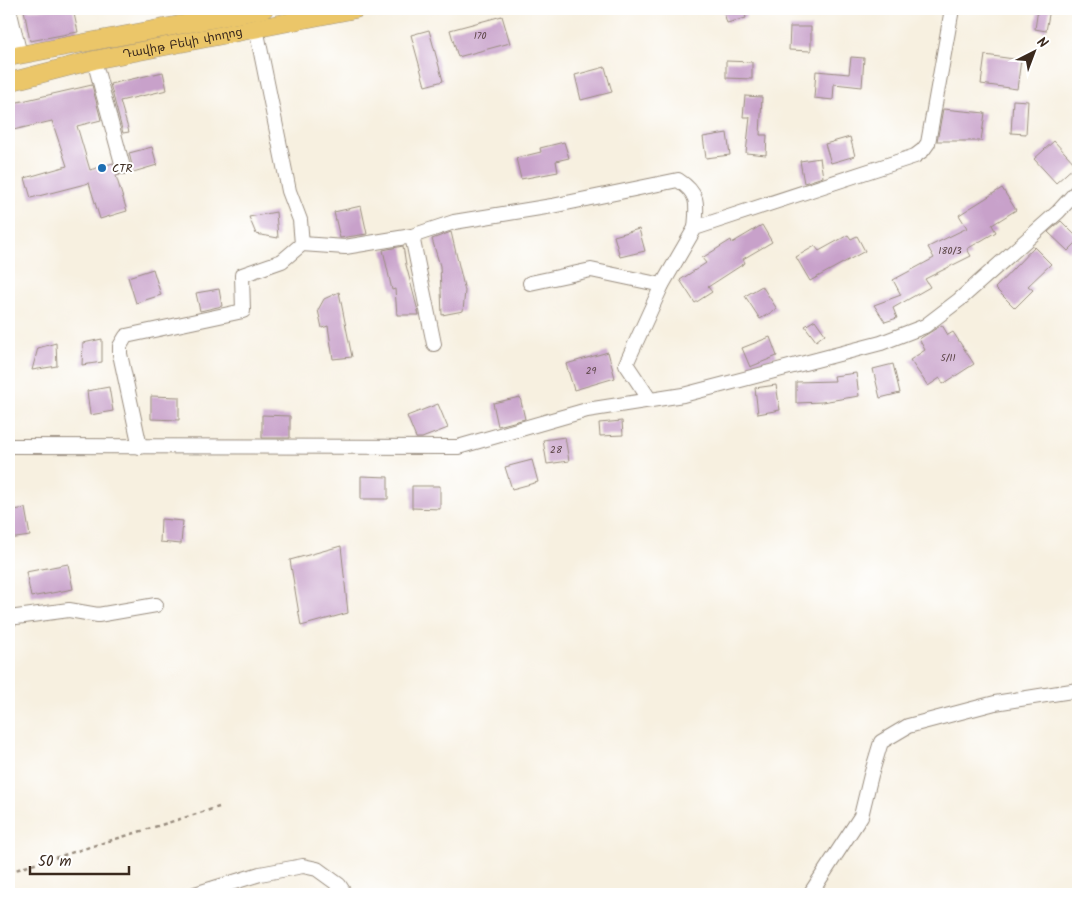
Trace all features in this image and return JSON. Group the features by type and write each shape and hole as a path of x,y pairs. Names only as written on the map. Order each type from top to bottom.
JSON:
{"main road":[{"name":"Դավիթ Բեկի փողոց","path":"14,56 264,9"},
{"name":"Դավիթ Բեկի փողոց","path":"9,82 87,62 356,9"},
{"path":"74,44 83,47 87,62"}],"street":[{"path":"9,9 14,56"},
{"path":"695,228 915,156 923,150 928,143 952,9"},
{"path":"256,28 289,191 300,220 302,244"},
{"path":"87,62 124,167"},
{"path":"140,447 120,354 120,346 126,336 244,311 242,275 282,261 302,244 345,246 412,236 454,222 552,206 678,180 689,187 698,202 695,228 662,285 626,364 650,400"},
{"path":"9,446 458,447 587,410 683,395 881,343 925,326 959,300 1051,219 1078,190"},
{"path":"412,236 434,344"},
{"path":"530,283 591,270 662,285"},
{"path":"9,618 70,610 98,615 156,605"},
{"path":"810,894 862,816 871,774 881,742 908,726 995,704 1078,690"},
{"path":"195,894 260,874 303,866 318,869 339,885 345,894"}],"path":[{"path":"9,872 219,807"}],"building":[{"path":"73,9 78,32 30,41 24,10"},
{"path":"723,9 744,9 746,18 727,23"},
{"path":"1038,9 1050,9 1046,31 1035,29"},
{"path":"502,16 510,43 458,57 450,30"},
{"path":"790,27 811,27 811,51 789,50"},
{"path":"429,30 443,81 425,86 411,35"},
{"path":"985,55 1021,60 1017,89 981,84"},
{"path":"851,57 864,58 862,87 834,84 833,100 814,98 816,71 849,74"},
{"path":"726,61 752,62 752,79 726,78"},
{"path":"605,67 612,92 581,100 575,75"},
{"path":"163,72 167,90 120,101 129,132 123,133 110,84"},
{"path":"92,85 101,120 77,126 90,170 113,163 117,173 120,175 116,176 127,211 100,219 89,183 31,198 25,178 67,166 52,121 9,131 9,104"},
{"path":"745,96 762,97 760,135 767,135 766,155 746,153 750,117 743,117"},
{"path":"1013,100 1028,101 1026,134 1011,133"},
{"path":"943,109 985,113 981,141 937,141"},
{"path":"727,133 730,155 706,158 703,137"},
{"path":"850,137 855,156 831,163 825,144"},
{"path":"1054,141 1076,165 1056,183 1034,159"},
{"path":"564,142 569,158 556,161 558,172 521,179 516,158 541,152 540,148"},
{"path":"152,147 157,165 130,173 132,165 129,153"},
{"path":"820,158 823,177 804,183 800,161"},
{"path":"1002,188 1016,210 992,225 996,232 967,249 971,256 925,279 930,287 893,308 897,318 885,322 874,305 901,295 893,280 934,258 928,247 967,228 959,215"},
{"path":"361,206 367,234 340,238 334,212"},
{"path":"276,212 278,238 256,234 249,217"},
{"path":"1061,221 1078,238 1078,241 1068,251 1048,232"},
{"path":"762,225 772,242 743,259 745,263 708,287 712,292 695,303 680,280 706,263 702,258 731,240 732,243"},
{"path":"639,229 645,251 620,257 614,236"},
{"path":"451,232 465,291 463,311 442,315 440,266 432,239"},
{"path":"848,235 851,239 857,236 865,251 810,281 796,257 815,246 819,251"},
{"path":"403,246 419,315 397,315 395,289 392,290 383,250"},
{"path":"1034,247 1051,264 1028,286 1033,290 1015,308 995,288"},
{"path":"153,269 161,295 136,303 128,277"},
{"path":"762,286 777,309 760,319 745,296"},
{"path":"219,289 222,306 200,311 196,293"},
{"path":"339,292 352,357 333,359 328,326 322,328 318,310 324,299"},
{"path":"815,320 825,334 816,341 805,326"},
{"path":"942,325 948,335 953,332 974,364 943,384 940,378 928,386 910,360 925,350 919,339"},
{"path":"770,337 777,356 750,367 742,348"},
{"path":"102,339 102,362 82,365 83,343"},
{"path":"56,343 57,366 32,370 38,348"},
{"path":"608,352 615,378 574,390 566,364"},
{"path":"893,364 900,393 880,398 873,369"},
{"path":"856,373 859,396 822,402 796,403 796,382 835,381 834,376"},
{"path":"776,385 780,410 758,414 755,388"},
{"path":"109,387 113,411 90,415 87,391"},
{"path":"151,396 179,397 179,420 151,419"},
{"path":"520,397 525,419 498,426 493,403"},
{"path":"438,404 448,428 422,438 416,438 407,416"},
{"path":"262,415 290,416 290,438 262,438"},
{"path":"622,421 623,435 600,436 599,423"},
{"path":"565,437 569,461 547,464 543,440"},
{"path":"532,460 538,482 512,489 505,467"},
{"path":"361,476 388,477 388,499 361,499"},
{"path":"412,486 440,486 440,509 412,508"},
{"path":"25,508 30,536 9,539 9,511"},
{"path":"161,519 183,521 181,544 160,542"},
{"path":"341,546 348,613 301,626 290,560"},
{"path":"68,564 73,589 31,597 26,572"}],"waterway":[{"path":"1056,894 1078,882"}],"place":[{"name":"CTR","path":"102,168"}]}
